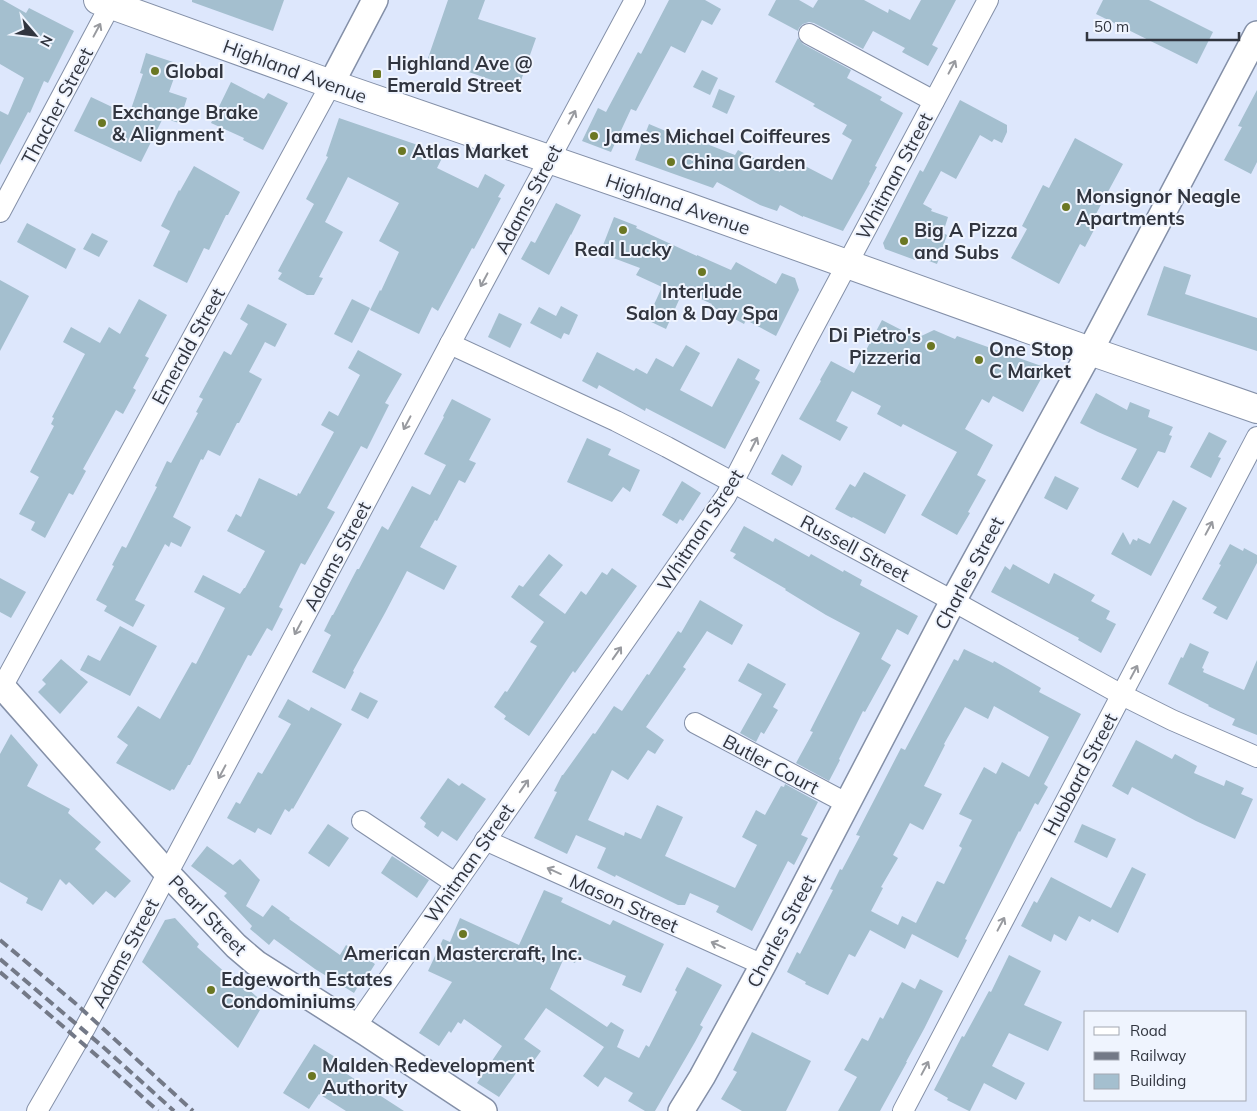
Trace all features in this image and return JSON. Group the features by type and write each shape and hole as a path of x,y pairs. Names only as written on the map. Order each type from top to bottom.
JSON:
{"main road":[{"name":"Highland Avenue","path":"107,1 330,84 686,206 1257,409"}],"street":[{"name":"Emerald Street","path":"1,688 375,0"},
{"name":"Adams Street","path":"37,1111 85,1028 168,874 635,0"},
{"name":"Whitman Street","path":"356,1026 734,483 804,345 988,0"},
{"name":"Thacher Street","path":"0,212 107,1"},
{"path":"809,34 934,101"},
{"name":"Charles Street","path":"681,1111 702,1077 763,965 953,601 1090,351 1257,34"},
{"name":"Russell Street","path":"450,344 616,421 667,447 953,601 1122,695 1172,720 1257,757"},
{"name":"Hubbard Street","path":"902,1111 1257,437"},
{"name":"Pearl Street","path":"1,688 168,874 226,937 246,955 484,1111"},
{"name":"Butler Court","path":"695,724 848,804"},
{"path":"362,821 455,883"},
{"name":"Mason Street","path":"486,840 763,965"}],"building":[{"path":"0,0 26,13 29,8 74,31 48,83 44,81 30,113 28,112 0,165 0,111 8,115 24,78 0,64"},
{"path":"192,0 284,0 273,31 192,2"},
{"path":"448,0 485,0 478,19 536,38 518,89 428,58"},
{"path":"669,0 705,0 721,9 712,25 702,20 685,53 671,46 636,111 631,109 611,152 582,141 598,108 606,112 638,52 641,54"},
{"path":"776,0 799,0 813,8 818,0 864,0 888,13 889,9 910,20 921,0 956,0 932,45 938,48 928,66 902,52 905,48 873,31 863,49 814,23 803,24 798,31 768,15"},
{"path":"1103,0 1149,0 1213,32 1197,64 1096,14"},
{"path":"798,38 803,44 851,70 847,78 882,97 880,100 903,113 875,166 877,167 870,183 843,231 803,217 780,205 777,211 760,205 717,182 713,188 635,160 649,124 675,135 676,132 735,155 738,150 780,172 787,159 832,180 852,140 842,134 847,125 813,106 815,104 775,82"},
{"path":"146,53 179,64 169,92 187,98 179,123 163,118 141,162 74,131 91,97 129,115 143,74 140,73"},
{"path":"702,70 718,78 710,95 693,87"},
{"path":"231,82 264,99 268,93 288,103 263,150 243,140 244,138 211,123"},
{"path":"719,89 735,96 727,114 712,107"},
{"path":"1257,90 1257,162 1251,174 1224,160 1242,127 1238,126"},
{"path":"960,100 1007,125 1007,132 1002,143 994,139 992,142 980,135 956,179 941,171 923,204 932,209 931,211 948,217 943,233 947,235 937,264 916,256 915,260 885,249 883,243 920,170 923,172"},
{"path":"339,118 444,154 437,168 478,188 485,174 505,185 498,197 501,198 474,249 472,248 438,311 432,307 419,334 370,310 399,252 379,241 399,203 348,177 325,222 343,232 319,277 323,278 314,295 307,295 278,279 282,273 278,271 314,204 306,199 328,157 326,156"},
{"name":"Monsignor Neagle Apartments","path":"1075,138 1123,164 1090,225 1095,228 1085,247 1080,244 1059,284 1011,258 1027,229 1022,226 1043,185 1049,188"},
{"path":"194,166 240,192 228,215 226,215 209,250 204,248 187,283 153,266 170,231 161,226 179,190"},
{"path":"556,203 581,215 549,275 521,259 531,241 535,243"},
{"path":"614,217 731,270 736,262 776,284 782,273 795,278 799,290 776,336 746,320 744,324 711,306 712,304 683,291 666,329 647,320 662,287 636,275 640,268 600,253"},
{"path":"27,223 76,249 66,269 17,242"},
{"path":"92,233 108,241 99,257 83,249"},
{"path":"1164,266 1191,275 1185,294 1257,318 1257,351 1147,315"},
{"path":"0,280 29,296 0,351"},
{"path":"139,299 167,315 145,356 149,358 133,388 136,390 123,414 116,410 83,469 86,471 73,495 69,493 45,538 31,530 35,522 19,514 39,477 30,472 54,426 51,424 54,418 52,417 85,354 63,342 71,327 100,343 109,327 120,334"},
{"path":"352,299 370,308 352,343 334,334"},
{"path":"248,304 287,324 275,347 265,342 249,372 262,379 220,456 208,450 203,460 201,459 173,517 191,527 181,547 171,542 169,547 165,544 135,600 145,605 133,627 104,611 107,606 96,600 122,546 126,548 157,487 155,486 167,461 171,463 198,413 196,412 203,399 199,397 224,351 231,355 248,324 240,319"},
{"path":"561,306 578,315 569,335 564,333 561,339 530,323 539,307 556,316"},
{"path":"499,313 522,324 510,348 488,337"},
{"path":"882,320 917,338 934,330 955,339 957,336 1047,368 1023,412 993,396 989,403 982,399 965,429 993,445 977,475 986,480 957,535 921,515 957,452 903,424 901,427 877,414 881,406 852,391 836,421 848,427 840,441 799,419 831,361 854,373"},
{"path":"686,345 700,353 680,390 712,407 738,358 760,370 755,379 760,382 725,449 646,408 645,411 599,385 597,389 582,381 597,352 634,371 636,368 647,374 656,358 673,367"},
{"path":"358,350 402,374 385,403 389,405 367,449 361,446 327,508 335,512 305,565 301,563 279,607 283,609 272,631 267,628 251,656 248,655 190,765 188,765 174,790 170,791 116,763 128,745 117,737 138,706 160,719 192,662 196,664 225,608 194,592 203,575 240,594 245,588 265,551 227,531 236,514 241,517 259,478 297,496 298,493 300,494 334,432 321,425 329,411 338,416 360,375 348,368"},
{"path":"1096,393 1127,410 1130,402 1150,410 1148,417 1173,427 1169,435 1172,436 1165,453 1158,451 1138,488 1121,479 1137,449 1080,423"},
{"path":"452,399 491,419 469,460 476,463 465,483 459,480 437,521 435,520 420,547 457,566 444,590 407,571 345,689 312,672 331,635 324,631 382,526 388,530 412,486 430,495 446,465 424,454"},
{"path":"1209,432 1227,441 1218,457 1221,458 1211,478 1190,467"},
{"path":"587,438 611,449 608,455 640,470 630,492 623,487 612,502 567,482"},
{"path":"782,454 802,466 792,486 771,474"},
{"path":"864,472 906,495 885,534 835,509 850,484 855,487"},
{"path":"1055,476 1079,488 1067,510 1044,498"},
{"path":"682,481 701,493 683,521 680,519 677,524 662,515"},
{"path":"1173,500 1187,508 1151,576 1111,554 1123,532 1130,545 1133,539 1137,541 1138,538 1150,544"},
{"path":"744,526 773,542 775,538 809,557 811,554 843,572 844,570 862,580 860,585 918,616 908,635 897,629 881,659 891,665 865,712 863,711 829,781 796,763 813,732 810,731 860,633 826,615 733,558 736,554 730,551"},
{"path":"1230,544 1243,551 1244,548 1257,555 1257,563 1227,620 1213,613 1217,607 1202,599 1221,565 1219,564"},
{"path":"549,554 563,565 539,595 565,614 581,591 586,595 602,572 607,575 612,568 637,586 575,673 573,671 529,736 504,719 506,716 494,707 505,691 507,692 537,646 530,642 544,622 511,597 519,585 523,587"},
{"path":"1013,564 1049,584 1054,573 1095,595 1091,601 1110,611 1106,619 1116,624 1101,653 1078,640 1079,638 991,592 1005,566 1010,570"},
{"path":"0,578 26,592 11,618 0,612"},
{"path":"700,600 743,625 732,645 707,631 683,667 686,669 646,727 664,740 655,754 648,750 628,780 612,770 588,820 624,836 625,832 641,839 657,805 683,817 665,856 735,888 757,845 742,837 756,810 765,815 781,786 784,787 785,784 818,802 801,835 808,838 794,865 788,861 752,931 716,912 719,906 690,893 685,905 678,905 616,875 615,877 597,868 606,848 576,835 567,854 534,838 557,792 554,791 562,775 593,733 595,734 614,706 622,711 678,631 681,633"},
{"path":"120,626 157,646 130,696 80,670 88,655 100,661"},
{"path":"1190,643 1209,652 1202,668 1204,669 1203,672 1244,690 1257,660 1257,735 1232,725 1235,719 1168,684"},
{"path":"964,649 993,663 994,661 1041,688 1039,692 1081,714 1044,784 1048,787 1038,805 1035,803 1019,831 965,939 967,940 958,958 912,934 905,949 870,930 855,957 849,954 828,995 805,984 806,982 787,972 797,952 800,954 833,890 830,889 860,836 856,835 901,748 905,750 954,659 958,661","holes":["994,706 1049,737 1029,777 1002,762 996,774 984,767 959,814 972,820 959,846 962,848 944,884 937,881 916,923 902,916 898,925 871,911 883,888 881,887 898,858 893,855 910,823 923,830 942,794 924,786 944,744 965,707 988,719"]},
{"path":"61,659 88,682 60,714 38,692 46,684 42,680"},
{"path":"748,663 786,684 773,707 778,710 764,734 761,732 756,742 740,733 762,694 738,681"},
{"path":"360,692 378,701 368,719 351,710"},
{"path":"288,699 309,711 311,707 342,724 293,809 289,812 285,809 271,835 258,828 255,833 227,818 236,802 240,804 258,772 262,774 291,724 278,717"},
{"path":"11,734 38,765 27,786 70,809 68,813 101,842 95,849 131,881 115,898 106,891 93,905 69,882 66,885 60,879 42,911 26,903 28,898 0,882 0,754"},
{"path":"1136,740 1172,759 1175,754 1197,766 1194,773 1224,786 1226,780 1244,788 1241,794 1253,799 1235,839 1196,821 1132,787 1128,795 1112,786"},
{"path":"448,778 459,786 462,783 486,799 457,841 442,831 438,837 424,827 426,823 420,818"},
{"path":"328,824 349,838 329,867 308,853"},
{"path":"1082,824 1116,839 1107,858 1074,842"},
{"path":"207,846 233,865 240,859 260,880 246,906 263,917 272,905 340,955 346,945 375,964 362,985 360,983 354,993 315,969 274,939 269,945 250,929 252,926 224,896 227,893 191,866"},
{"path":"392,856 429,880 417,898 381,873"},
{"path":"1132,867 1146,874 1118,933 1092,919 1090,922 1079,916 1066,941 1054,934 1051,942 1021,926 1034,901 1037,903 1051,877 1111,908"},
{"path":"544,890 563,898 561,902 610,925 613,920 664,944 641,993 622,985 626,976 578,956 575,963 564,958 550,989 607,1027 611,1022 624,1030 617,1047 639,1058 646,1045 649,1047 677,992 675,990 687,967 722,985 700,1025 703,1027 655,1111 645,1111 628,1101 633,1093 605,1077 598,1087 583,1076 604,1047 546,1008 524,1039 541,1051 525,1073 519,1069 499,1097 477,1083 502,1046 464,1019 461,1024 458,1022 451,1033 449,1031 439,1046 419,1033 452,982 428,971 443,939 450,942 460,918 519,945"},
{"name":"Edgeworth Estates Condominiums","path":"175,918 199,944 197,947 229,976 231,974 264,1003 238,1048 142,962 165,920"},
{"path":"1009,955 1041,971 1024,1005 1062,1022 1048,1051 1009,1033 992,1066 1025,1083 1016,1100 984,1083 969,1111 947,1100 948,1098 934,1090 962,1036 964,1037 989,991 991,992"},
{"path":"920,979 943,991 880,1111 838,1111 857,1077 844,1070 862,1038 868,1041 880,1017 883,1019 902,982 915,989"},
{"path":"752,1032 811,1061 786,1111 742,1111 721,1099 737,1072 733,1070"},
{"path":"314,1044 340,1060 336,1067 404,1111 346,1111 319,1094 309,1109 283,1093"}],"railway":[{"path":"0,940 75,1003 193,1111"},
{"path":"0,959 102,1046 174,1111"},
{"path":"0,972 158,1111"}],"place":[{"name":"Global","path":"155,71"},
{"name":"Highland Ave @ Emerald Street","path":"377,74"},
{"name":"Exchange Brake & Alignment","path":"102,123"},
{"name":"James Michael Coiffeures","path":"594,136"},
{"name":"Atlas Market","path":"402,151"},
{"name":"China Garden","path":"671,162"},
{"name":"Monsignor Neagle Apartments","path":"1066,207"},
{"name":"Real Lucky","path":"623,230"},
{"name":"Big A Pizza and Subs","path":"904,241"},
{"name":"Interlude Salon & Day Spa","path":"702,272"},
{"name":"Di Pietro's Pizzeria","path":"931,346"},
{"name":"One Stop C Market","path":"979,360"},
{"name":"American Mastercraft, Inc.","path":"463,934"},
{"name":"Edgeworth Estates Condominiums","path":"211,990"},
{"name":"Malden Redevelopment Authority","path":"312,1076"}]}
